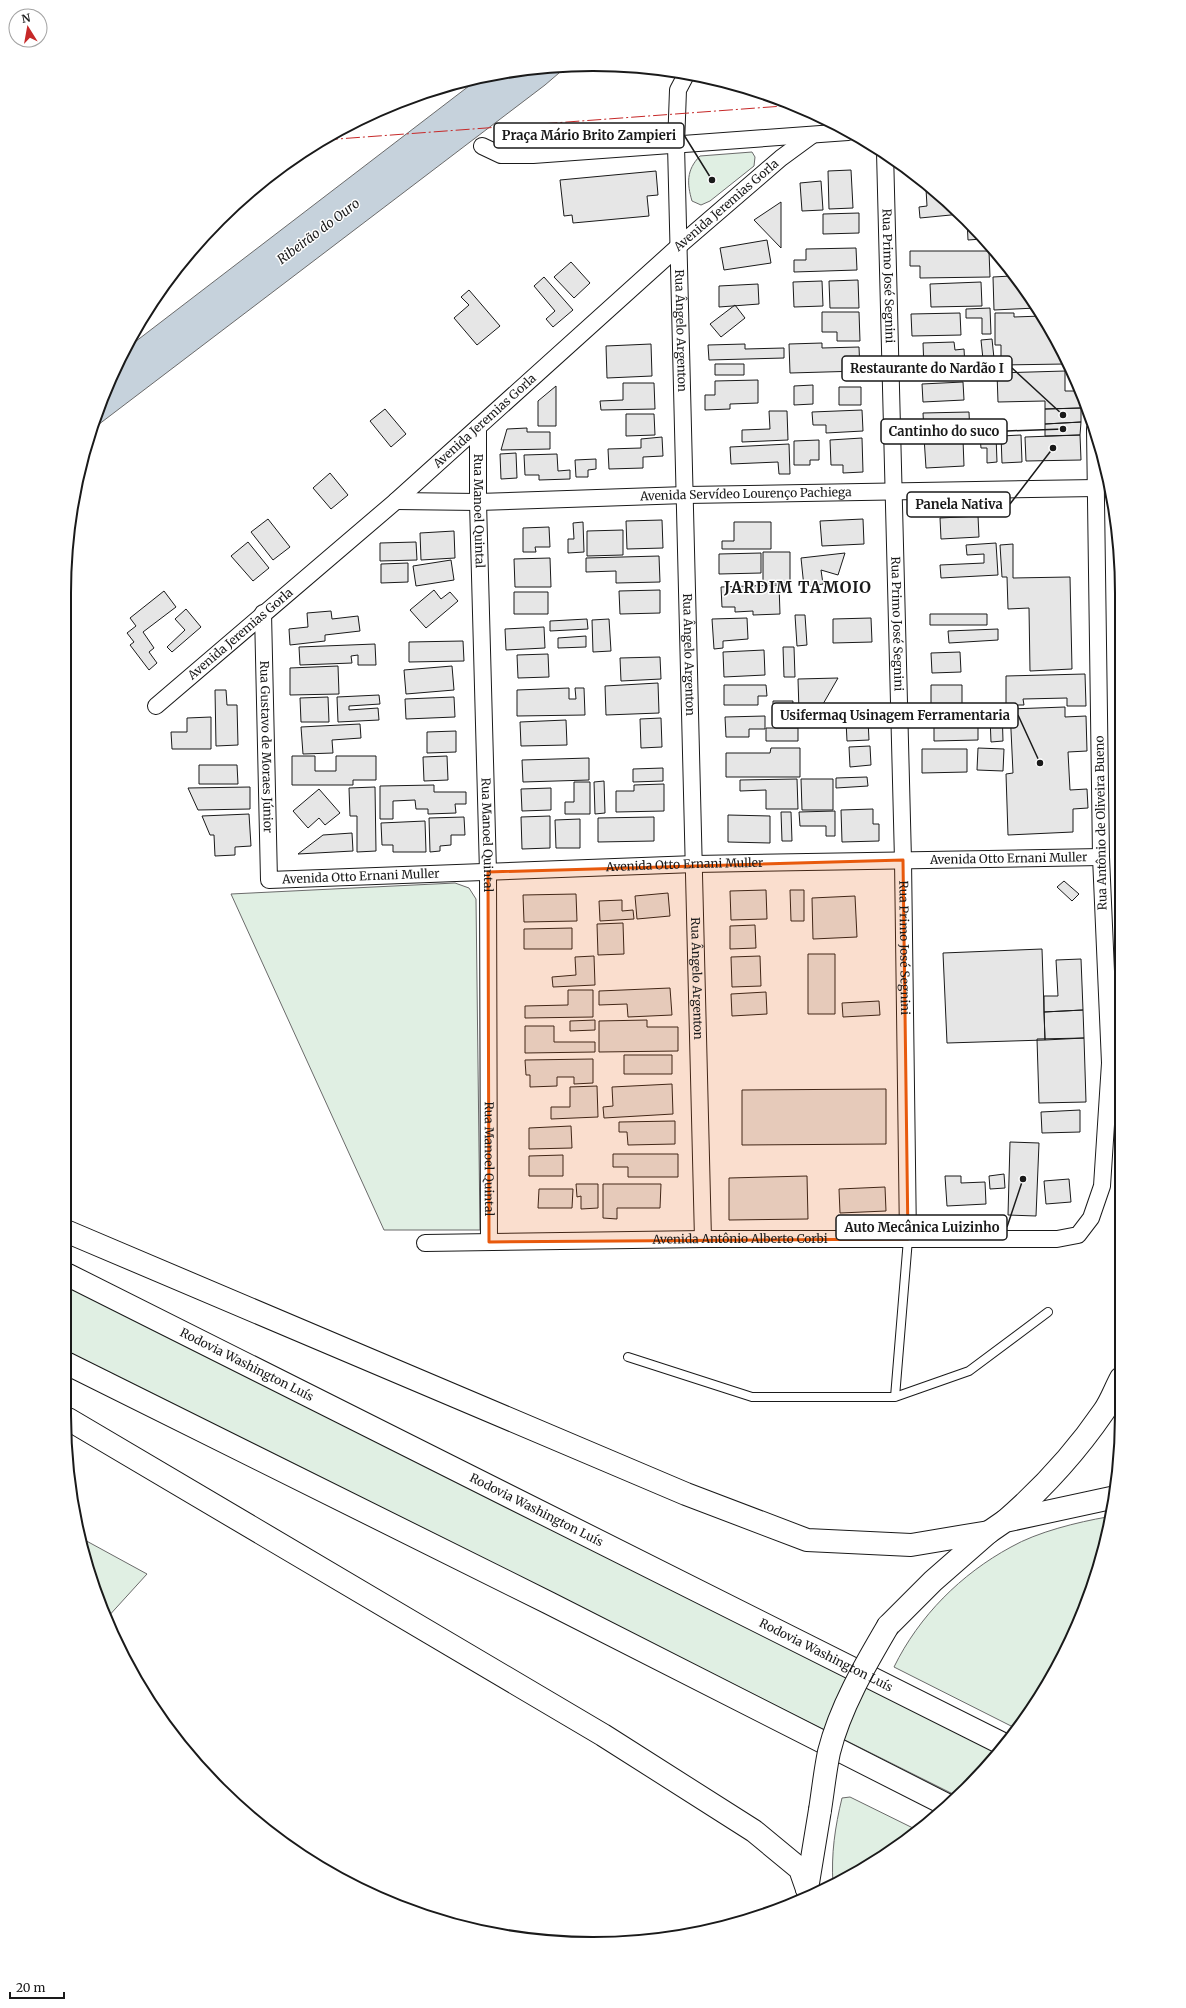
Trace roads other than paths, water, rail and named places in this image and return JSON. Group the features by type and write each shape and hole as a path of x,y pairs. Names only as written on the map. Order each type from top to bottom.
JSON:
{"main road":[{"path":"71,1233 686,1494 807,1540 911,1545 1108,1499"},
{"name":"Rodovia Washington Luís","path":"71,1277 999,1742"},
{"path":"71,1365 549,1603 942,1802"},
{"path":"808,1890 830,1751 841,1719 870,1656 888,1626 933,1581 1034,1496 1066,1459 1104,1410 1115,1389"},
{"path":"71,1421 603,1735 754,1831 800,1869 807,1890"}],"street":[{"name":"Rua Ângelo Argenton","path":"684,79 678,90 676,145 680,245 703,1239"},
{"path":"482,146 501,155 533,155 839,133"},
{"name":"Avenida Jeremias Gorla","path":"156,706 263,613 396,501 680,245 781,158 811,136"},
{"name":"Rua Primo José Segnini","path":"885,161 903,860 908,1239"},
{"name":"Rua Manoel Quintal","path":"478,427 478,502 488,872 489,1242"},
{"name":"Rua Antônio de Oliveira Bueno","path":"1078,1235 1091,1218 1102,1186 1109,1071 1101,857 1095,453"},
{"name":"Avenida Servídeo Lourenço Pachiega","path":"396,501 478,502 686,495 1096,488"},
{"name":"Rua Gustavo de Moraes Júnior","path":"263,613 268,880"},
{"name":"Avenida Otto Ernani Muller","path":"268,880 695,864 1101,857"},
{"name":"Avenida Antônio Alberto Corbi","path":"425,1243 703,1239 1057,1239 1078,1235"}],"lane":[{"path":"895,1397 908,1239"},
{"path":"628,1357 752,1398 895,1397 969,1371 1048,1312"}],"water":[{"name":"Ribeirão do Ouro","path":"560,72 99,424 111,393 136,341 468,87 525,75"}],"place":[{"name":"Praça Mário Brito Zampieri","path":"712,180"},
{"name":"Restaurante do Nardão I","path":"1063,415"},
{"name":"Cantinho do suco","path":"1063,429"},
{"name":"Panela Nativa","path":"1053,448"},
{"name":"Usifermaq Usinagem Ferramentaria","path":"1040,763"},
{"name":"Auto Mecânica Luizinho","path":"1023,1179"}],"district":[{"name":"JARDIM TAMOIO","path":"798,587"}]}
